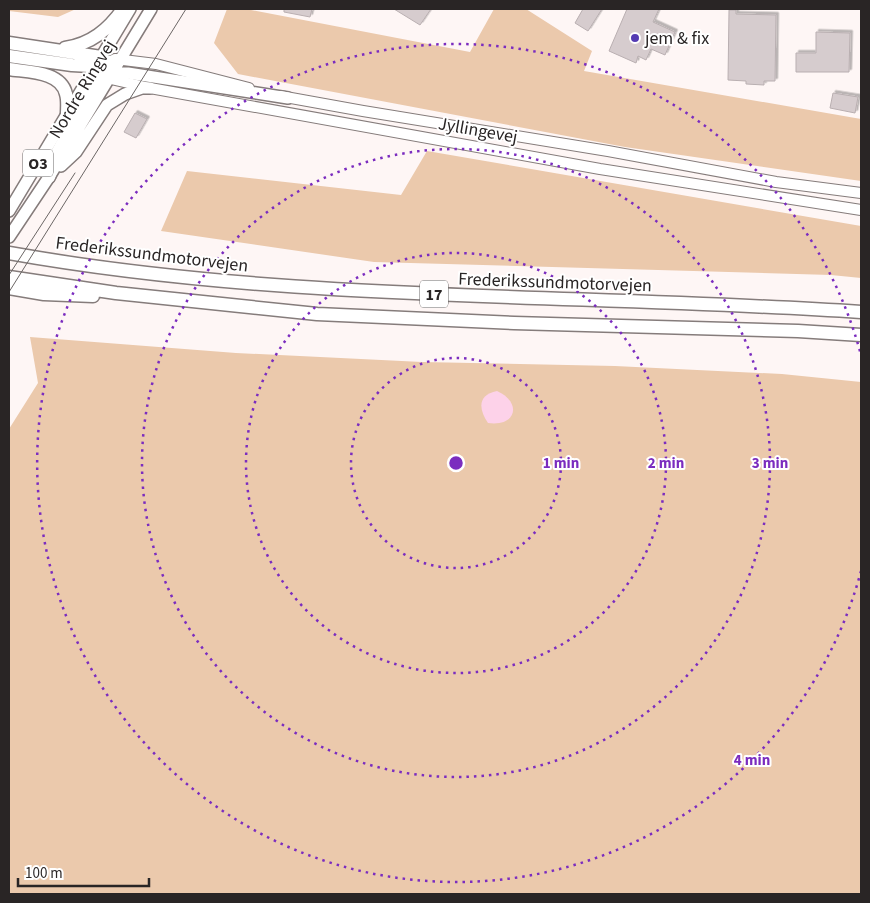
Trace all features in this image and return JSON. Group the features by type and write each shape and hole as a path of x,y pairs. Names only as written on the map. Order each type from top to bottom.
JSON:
{"highway":[{"path":"54,50 79,46 98,36 105,31 123,9"},
{"path":"9,43 54,50 101,70"},
{"path":"9,56 101,70"},
{"path":"9,62 70,73 101,70 120,60"},
{"path":"9,69 53,77 60,83 66,93 67,114"},
{"path":"49,177 58,153 92,92 101,70"},
{"name":"Frederikssundmotorvejen","path":"9,253 117,270 216,281 335,290 504,298 806,308 861,312"},
{"name":"17","path":"9,277 116,293 317,314 514,323 798,331 861,335"},
{"path":"9,288 44,294 86,297 116,293"}],"main road":[{"name":"Nordre Ringvej","path":"9,211 67,114 101,70 130,9"},
{"name":"Nordre Ringvej","path":"120,60 151,9"},
{"path":"101,70 288,98"},
{"path":"49,177 76,152 107,105 125,94 142,88 150,88"},
{"name":"O3","path":"9,237 49,177"}],"street":[{"name":"Jyllingevej","path":"120,60 156,64 288,98 608,151 776,182 861,193"},
{"name":"Jyllingevej","path":"101,70 150,88 600,169 861,210"}],"shaded area":[{"path":"9,9 76,9 58,17 9,11"},
{"path":"227,9 246,9 470,52 494,9 526,9 592,51 584,71 861,119 861,181 625,147 238,74 214,43"},
{"path":"427,151 861,226 861,278 831,275 374,262 161,231 187,171 401,195"},
{"path":"30,337 236,353 422,362 615,366 782,374 861,382 861,894 9,894 9,429 38,383"},
{"path":"497,391 510,401 513,413 505,421 488,423 481,407 483,399"}],"building":[{"path":"284,9 312,9 310,17 284,12"},
{"path":"394,9 431,9 420,25"},
{"path":"583,9 602,9 588,31 575,23"},
{"name":"jem & fix","path":"627,9 659,9 653,22 675,32 665,55 651,49 646,60 638,56 636,63 609,51"},
{"path":"729,10 736,10 736,14 776,15 775,81 764,81 764,85 728,80"},
{"path":"816,32 850,33 849,72 796,72 796,53 816,53"},
{"path":"833,93 858,97 855,113 830,108"},
{"path":"135,113 147,119 136,138 124,132"}],"tram line":[{"path":"9,292 186,9"},
{"path":"9,275 75,173"}],"place":[{"name":"jem & fix","path":"635,38"}]}
